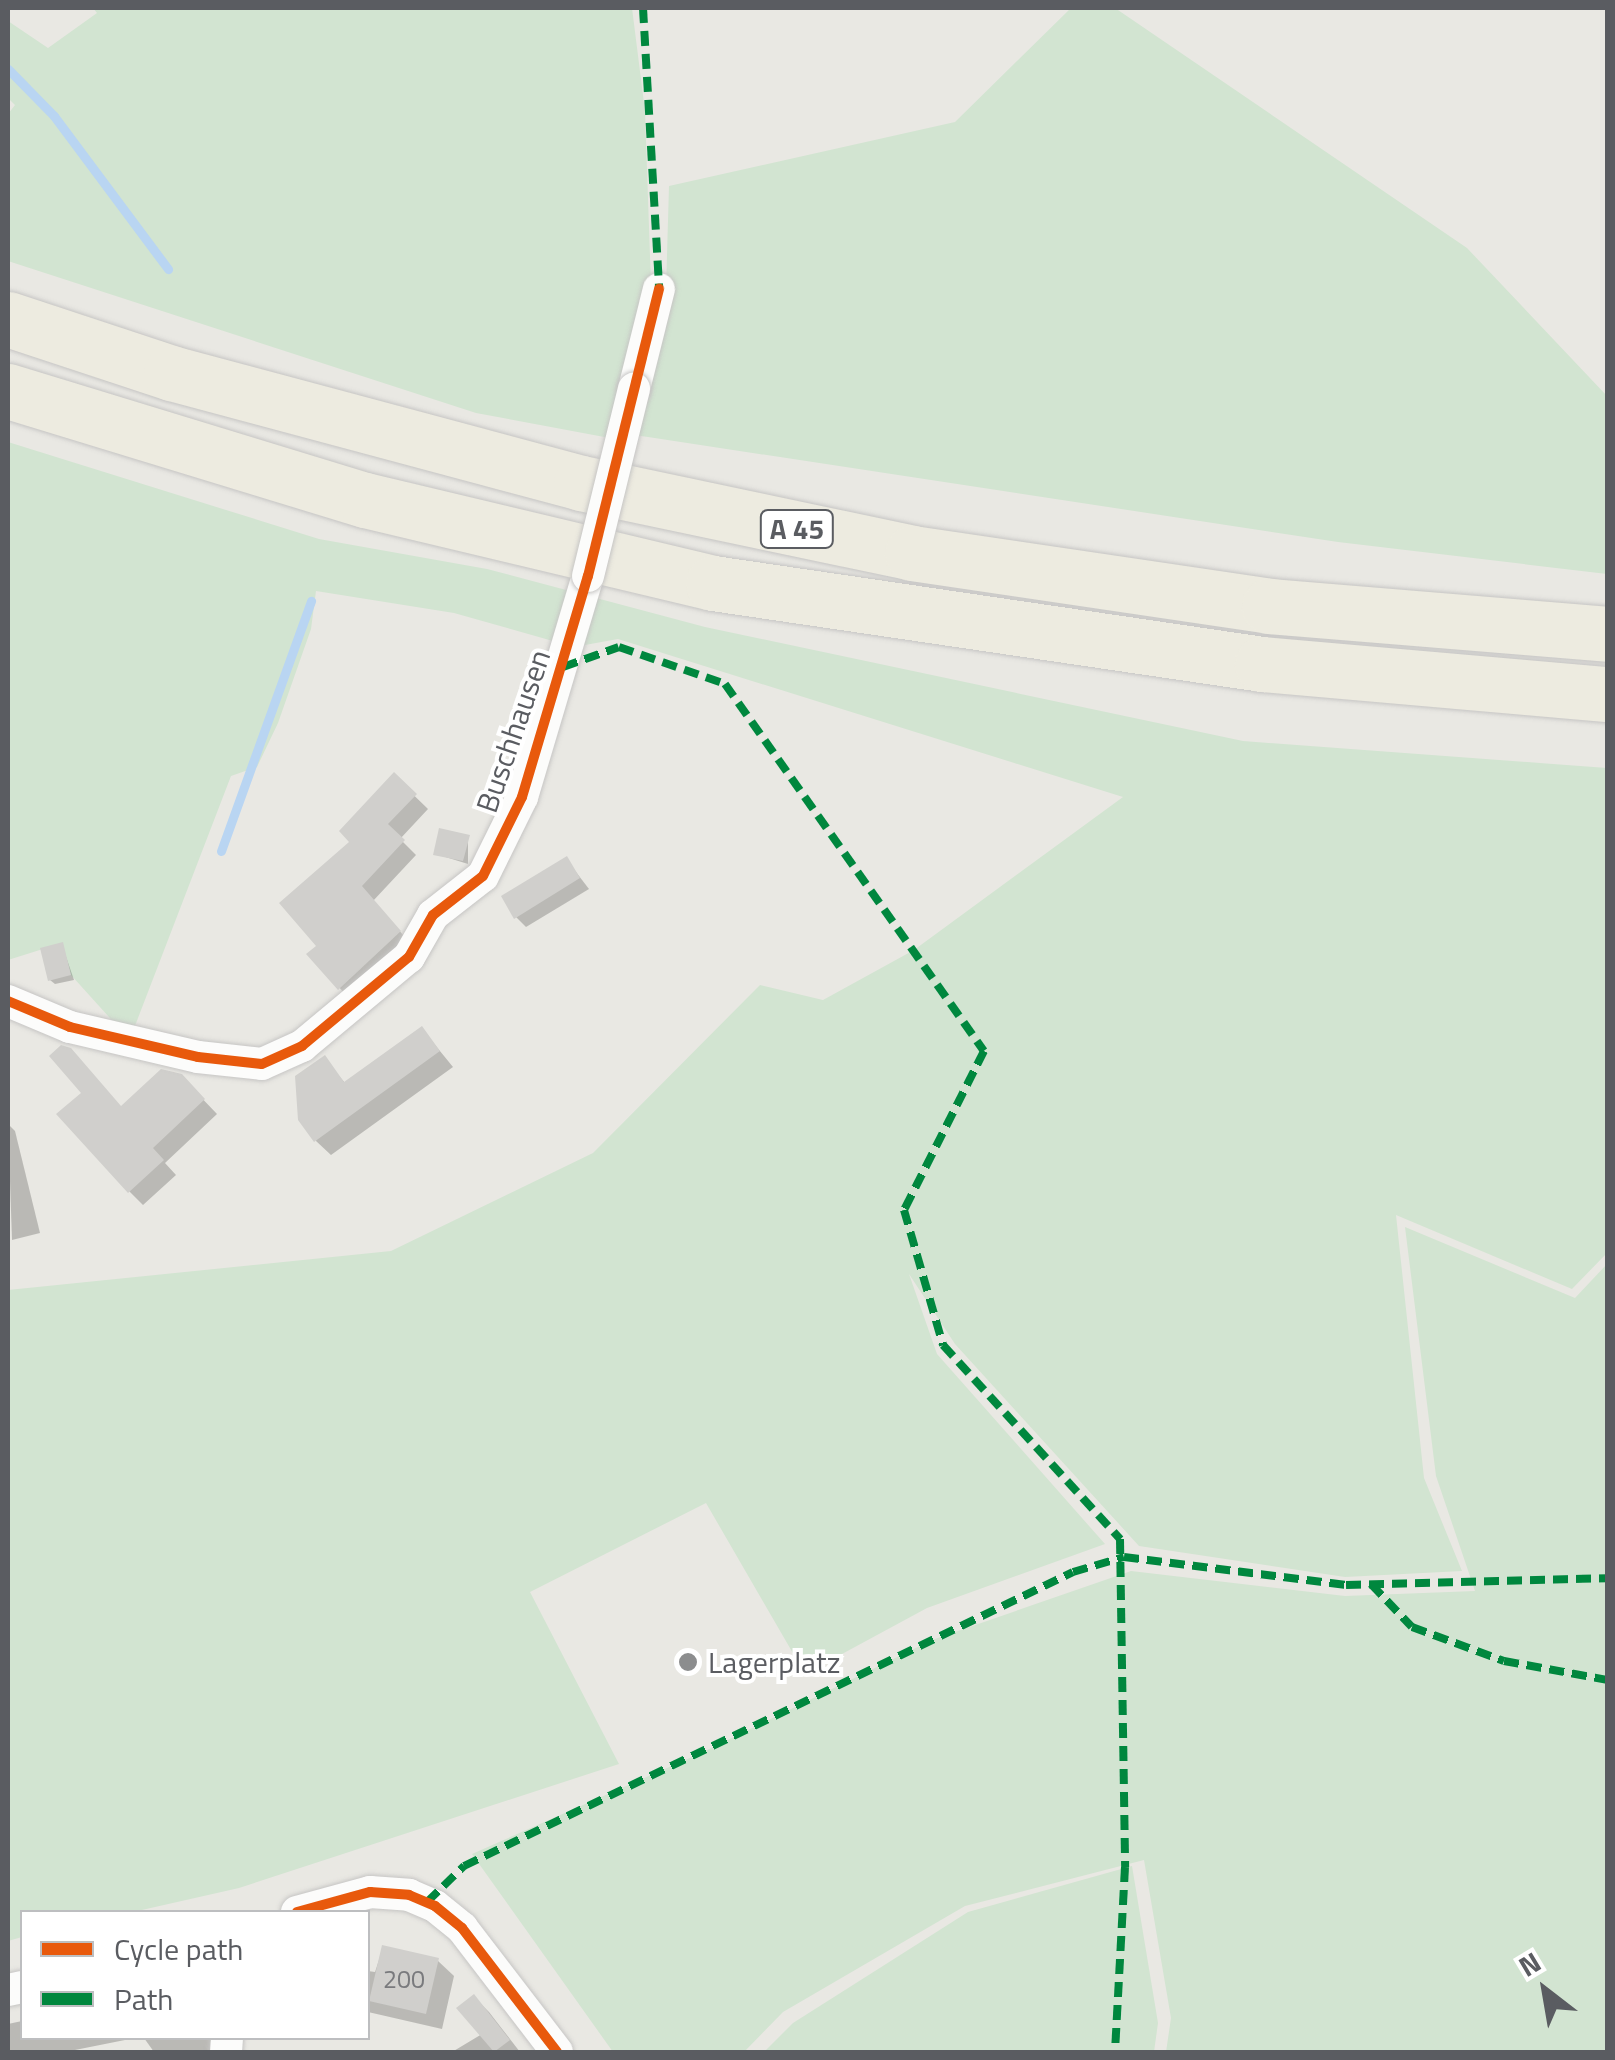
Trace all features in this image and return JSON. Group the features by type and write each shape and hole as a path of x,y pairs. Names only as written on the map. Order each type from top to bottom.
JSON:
{"highway":[{"name":"A 45","path":"8,319 171,373 580,484 912,553 1268,606 1608,634"},
{"name":"A 45","path":"8,391 365,500 713,583 1262,664 1608,694"}],"street":[{"name":"Buschhausen","path":"8,1001 70,1027 198,1057 262,1064 302,1046 409,957 433,915 483,876 522,797 588,576 660,290"},
{"path":"304,1910 370,1892 409,1895 435,1906 462,1928 558,2052"}],"green space":[{"path":"93,8 632,8 645,111 651,285 615,439 476,413 8,261 8,114 15,105 8,98 8,21 48,48 97,13"},
{"path":"1071,8 1115,8 1467,248 1607,396 1607,574 1338,542 635,435 666,290 669,186 955,122"},
{"path":"8,442 319,539 487,569 705,627 1243,741 1607,768 1607,1253 1572,1289 1396,1215 1424,1478 1462,1571 1345,1577 1139,1546 955,1344 909,1274 937,1354 1105,1544 927,1608 805,1674 706,1503 530,1592 619,1764 239,1888 142,1910 20,1910 20,1938 8,1941 8,1290 391,1251 593,1153 760,985 823,1000 914,950 1123,797 618,639 574,647 454,613 316,591 311,629 278,723 257,767 231,776 133,1031 118,1027 71,975 62,943 8,960"},
{"path":"1405,1227 1575,1298 1607,1264 1607,2052 1166,2052 1171,2018 1144,1860 965,1906 783,2012 744,2052 613,2052 472,1854 701,1753 932,1640 1131,1571 1345,1596 1475,1591 1436,1476"},
{"path":"1132,1866 1158,2023 1154,2052 764,2052 793,2023 968,1912"}],"building":[{"path":"394,772 417,794 388,824 405,840 362,886 401,931 338,990 306,954 316,946 279,903 349,842 339,831"},
{"path":"439,828 470,835 463,861 433,855"},
{"path":"567,856 580,878 514,919 501,896"},
{"path":"63,942 71,975 48,981 40,948"},
{"path":"422,1026 440,1051 314,1142 298,1120 295,1076 325,1055 344,1082"},
{"path":"61,1045 71,1048 121,1106 161,1069 182,1074 205,1099 153,1148 164,1160 128,1193 56,1114 81,1093 49,1056"},
{"path":"382,1945 439,1958 426,2014 370,2001"},
{"path":"474,1994 510,2040 494,2052 456,2008"}],"waterway":[{"path":"8,69 54,116 168,269"},
{"path":"221,851 311,601"}],"marked path":[{"path":"643,8 659,289"},
{"path":"563,667 619,647 725,684 984,1051 904,1210 943,1345 1120,1539 1125,1867 1115,2052"},
{"path":"427,1902 464,1866 1073,1572 1124,1557 1346,1585 1608,1578"},
{"path":"1371,1584 1412,1627 1504,1661 1608,1680"}],"cycle path":[{"path":"8,1001 70,1027 198,1057 262,1064 302,1046 409,957 433,915 483,876 522,797 588,576 659,289"},
{"path":"304,1910 370,1892 409,1895 435,1906 462,1928 557,2052"}],"place":[{"name":"Lagerplatz","path":"688,1662"}]}
